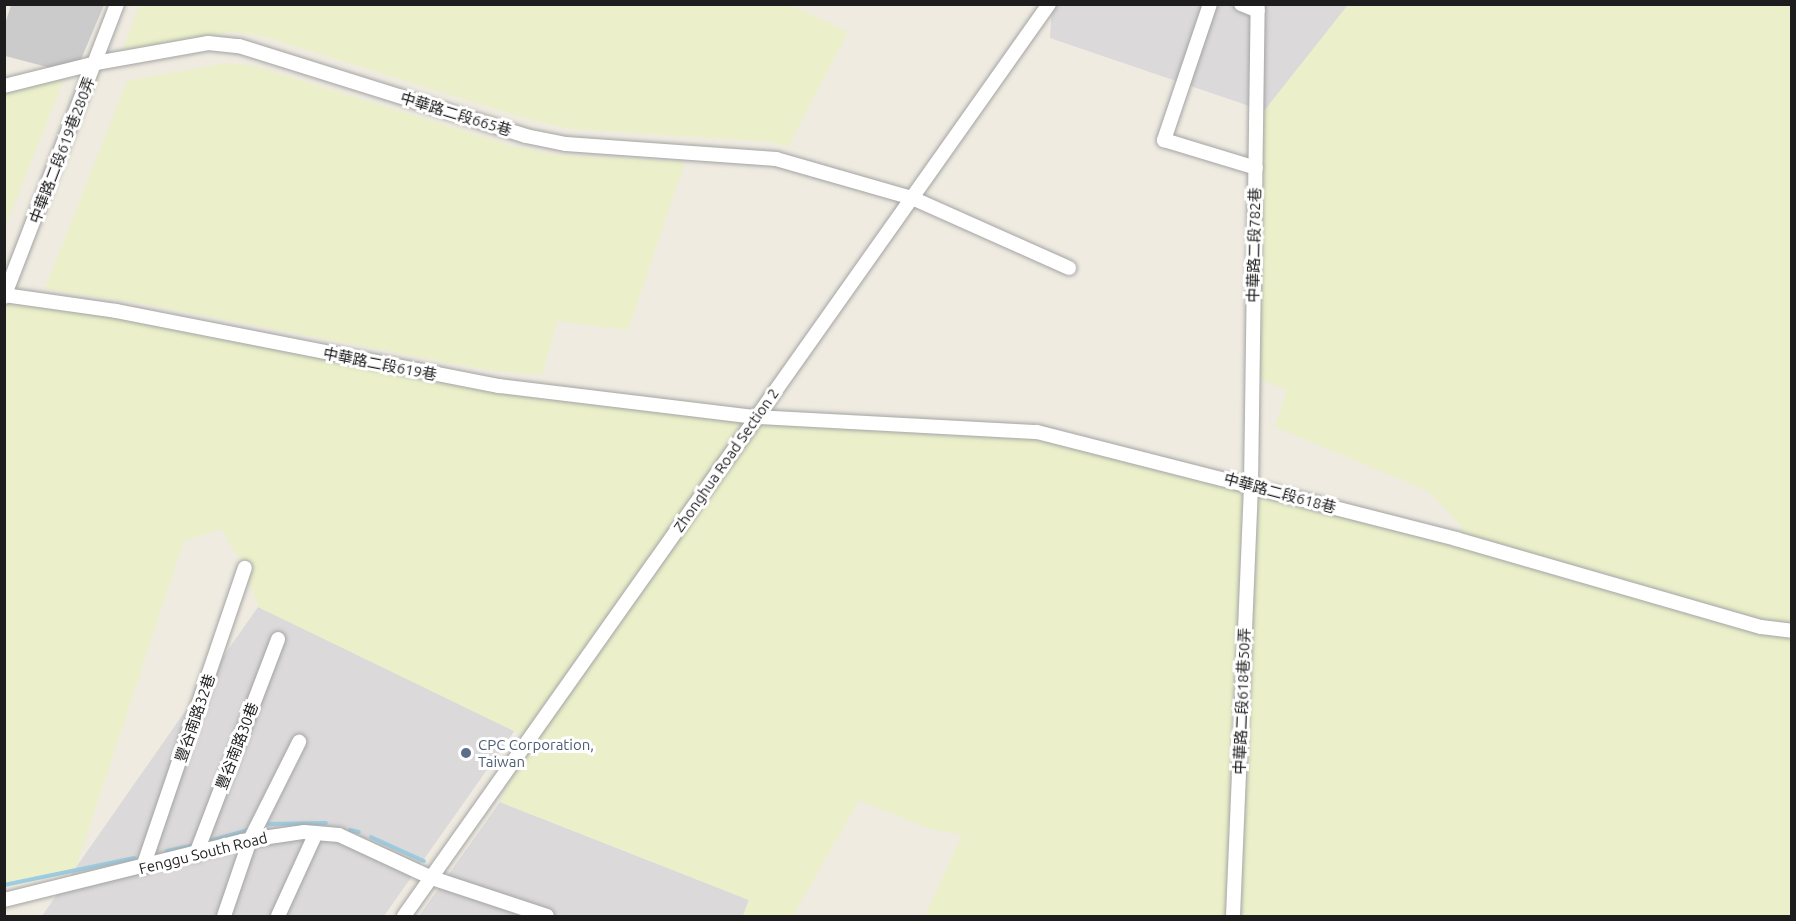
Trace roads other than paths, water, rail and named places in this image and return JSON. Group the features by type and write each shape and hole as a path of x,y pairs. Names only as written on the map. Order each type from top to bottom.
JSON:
{"street":[{"name":"中華路二段619巷280弄","path":"5,296 117,4"},
{"name":"Zhonghua Road Section 2","path":"404,916 1048,4"},
{"path":"1210,4 1164,140 1256,168"},
{"path":"1241,4 1258,8"},
{"name":"中華路二段782巷","path":"1251,485 1258,8"},
{"name":"中華路二段665巷","path":"4,86 96,63 208,43 239,46 526,136 566,144 776,159 912,198 1069,268"},
{"name":"中華路二段619巷","path":"5,296 116,311 499,386 757,417"},
{"name":"中華路二段618巷","path":"757,417 1037,432 1251,485 1761,627 1791,631"},
{"name":"中華路二段618巷50弄","path":"1233,916 1251,485"},
{"name":"豐谷南路32巷","path":"142,867 245,568"},
{"name":"豐谷南路30巷","path":"196,854 278,639"},
{"path":"224,916 250,840 299,742"},
{"path":"278,916 316,833"},
{"name":"Fenggu South Road","path":"4,900 250,840 316,833 339,835 432,878 547,916"}],"waterway":[{"path":"269,824 326,823"},
{"path":"209,841 248,830"},
{"path":"350,830 359,832"},
{"path":"371,837 424,861"},
{"path":"167,851 191,846"},
{"path":"4,885 134,858"}],"place":[{"name":"CPC Corporation, Taiwan","path":"466,753"}]}
